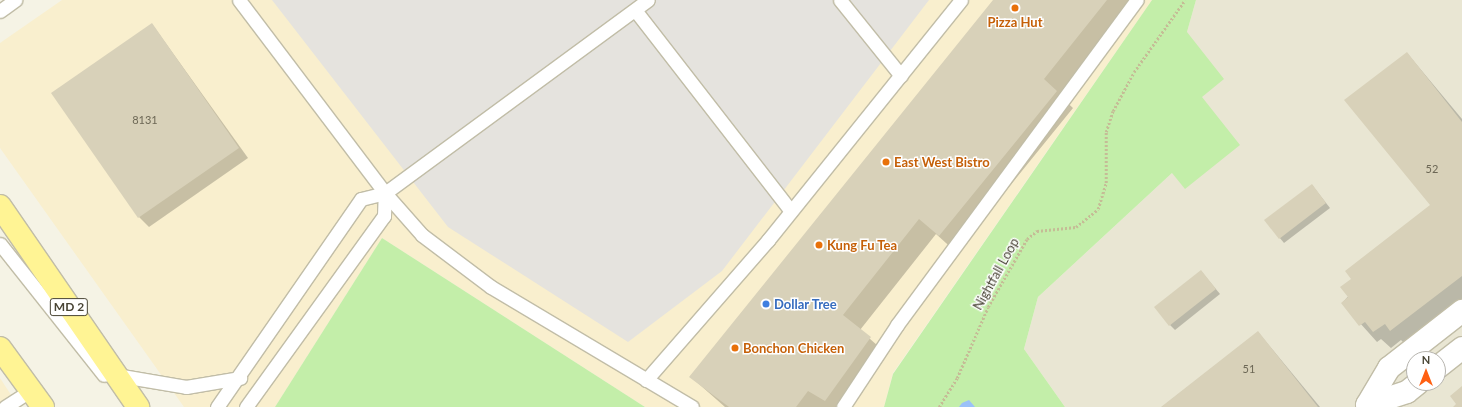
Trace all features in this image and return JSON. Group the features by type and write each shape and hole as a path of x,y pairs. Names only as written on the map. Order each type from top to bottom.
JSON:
{"main road":[{"name":"MD 2","path":"0,206 138,407"},
{"path":"0,348 37,399"}],"street":[{"path":"1411,351 1462,311"},
{"path":"1446,361 1462,348"},
{"path":"1406,355 1389,368 1367,405 1408,391"}],"lane":[{"path":"0,11 15,0"},
{"path":"239,0 384,193 422,235 491,287 692,407"},
{"path":"217,407 240,378 361,199 384,193 648,0"},
{"path":"840,0 901,76"},
{"path":"646,380 791,211 961,0"},
{"path":"843,407 897,325 1137,0"},
{"path":"635,10 791,211"},
{"path":"246,407 384,216 384,193"},
{"path":"0,244 131,407"},
{"path":"116,375 186,387 240,378"},
{"path":"5,407 37,399"}],"path":[{"name":"Nightfall Loop","path":"940,407 957,378 988,307 1027,239 1037,231 1076,228 1098,209 1106,183 1106,132 1113,111 1134,72 1185,0"}],"shaded area":[{"path":"62,0 1152,0 893,373 884,407 645,407 382,238 275,407 184,407 0,148 0,43"},
{"path":"272,0 929,0 722,271 628,342 448,227"},
{"path":"1196,0 1462,0 1462,407 1065,407 1024,349 1038,297 1172,173 1187,32"},
{"path":"0,378 19,407 0,407"}],"green space":[{"path":"1152,0 1196,0 1187,32 1224,79 1202,97 1240,145 1185,189 1172,173 1038,297 1024,349 1065,407 884,407 893,374"},
{"path":"382,238 645,407 275,407"}],"water":[{"path":"969,400 975,407 959,407 962,403"}],"building":[{"path":"993,0 1107,0 1044,79 1057,91 939,236 919,219 843,315 871,337 825,401 808,391 796,407 729,407 689,377"},
{"path":"152,23 239,148 138,218 51,93"},
{"path":"1407,52 1462,122 1462,276 1390,331 1385,324 1373,332 1365,322 1359,326 1341,303 1348,297 1340,287 1351,279 1345,271 1430,205 1344,100"},
{"path":"1312,184 1326,203 1279,239 1264,220"},
{"path":"1201,270 1216,289 1169,326 1154,307"},
{"path":"1258,331 1318,407 1161,407"},
{"path":"1462,386 1462,407 1453,407 1456,404 1450,396"}],"place":[{"name":"Pizza Hut","path":"1015,8"},
{"name":"East West Bistro","path":"886,162"},
{"name":"Kung Fu Tea","path":"819,245"},
{"name":"Dollar Tree","path":"766,304"},
{"name":"Bonchon Chicken","path":"735,348"}]}
